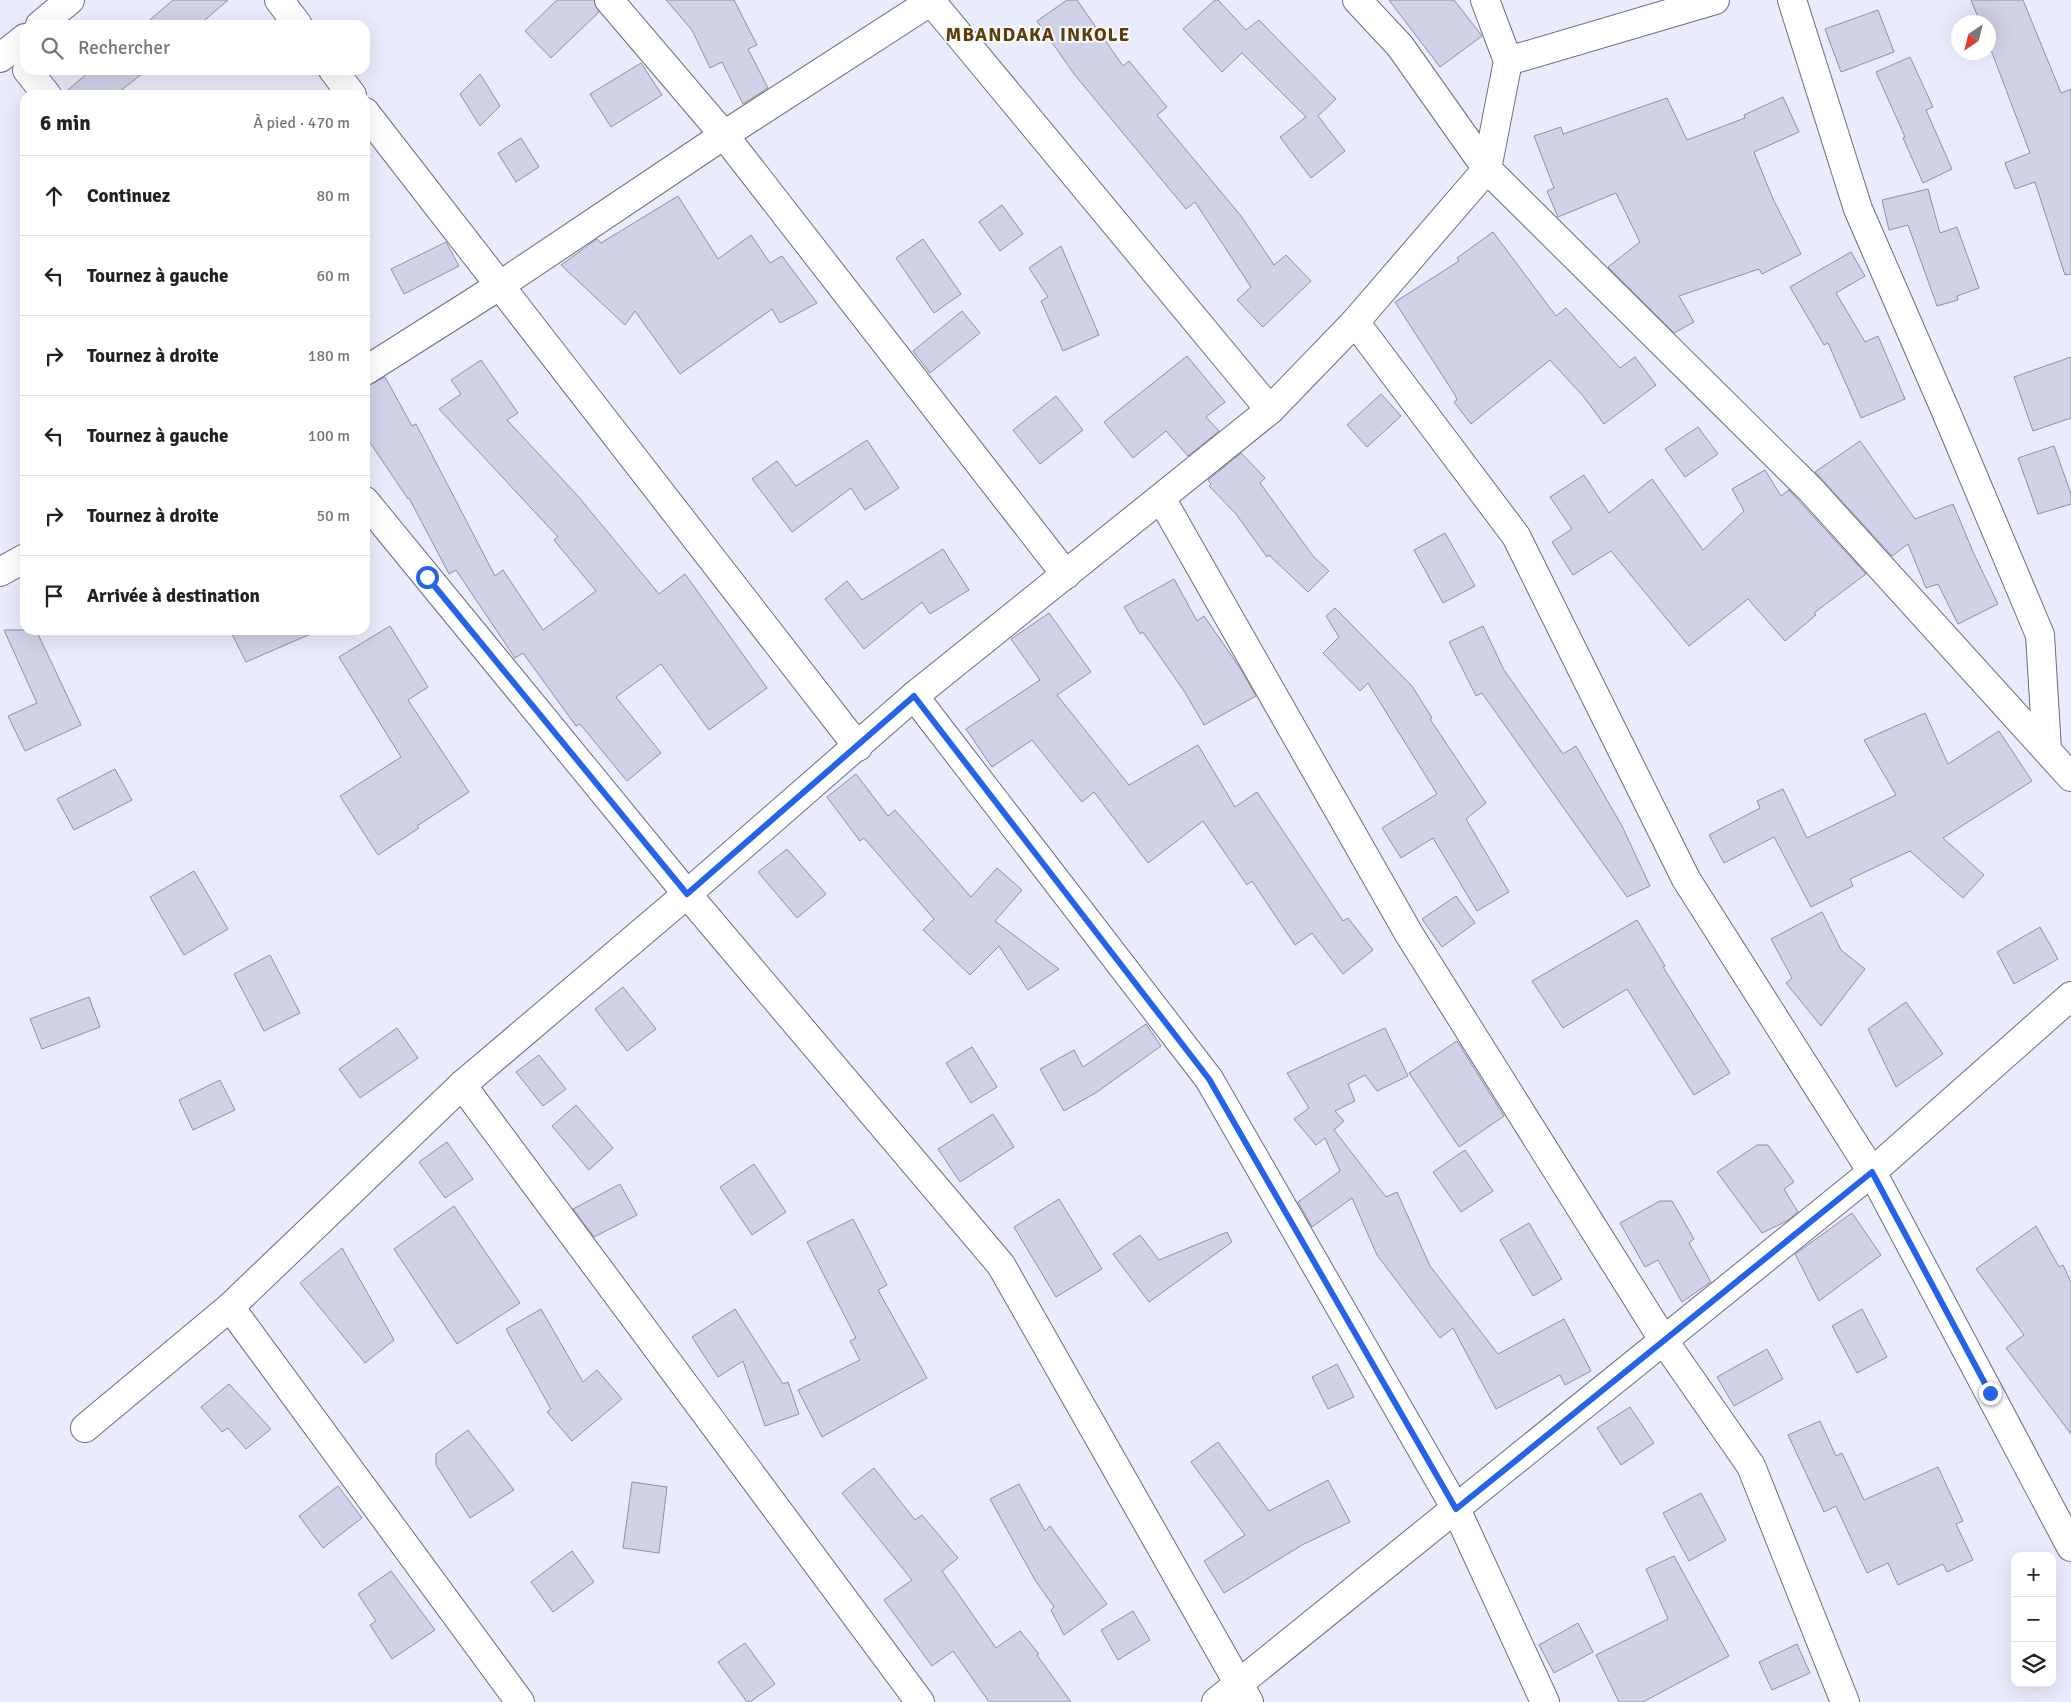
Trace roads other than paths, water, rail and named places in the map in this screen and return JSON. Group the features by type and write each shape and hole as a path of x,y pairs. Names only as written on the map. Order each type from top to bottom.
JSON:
{"street":[{"path":"46,20 70,0"},
{"path":"279,0 294,20"},
{"path":"609,0 724,135 1066,575"},
{"path":"1357,0 1400,46 1487,169 1810,488 2071,777"},
{"path":"85,1428 230,1307 462,1085 858,747 914,696 1270,410 1355,322 1487,169 1508,61 1485,0"},
{"path":"1508,61 1715,0"},
{"path":"1792,0 1858,209 2040,635 2047,750"},
{"path":"370,368 499,286 724,135 931,1 1270,410"},
{"path":"32,75 43,90"},
{"path":"337,75 348,90"},
{"path":"370,118 858,747"},
{"path":"1355,322 1516,536 1686,878 1872,1172 2071,1547"},
{"path":"1161,498 1408,934 1664,1341 1751,1466 1845,1702"},
{"path":"370,507 687,894 1001,1265 1244,1693"},
{"path":"0,572 20,561"},
{"path":"914,696 1209,1079 1456,1509 1545,1702"},
{"path":"1216,1702 1244,1693 1456,1509 1872,1172 2071,996"},
{"path":"462,1085 920,1702"},
{"path":"230,1307 520,1702"}],"district":[{"name":"MBANDAKA INKOLE","path":"1038,34"}]}
